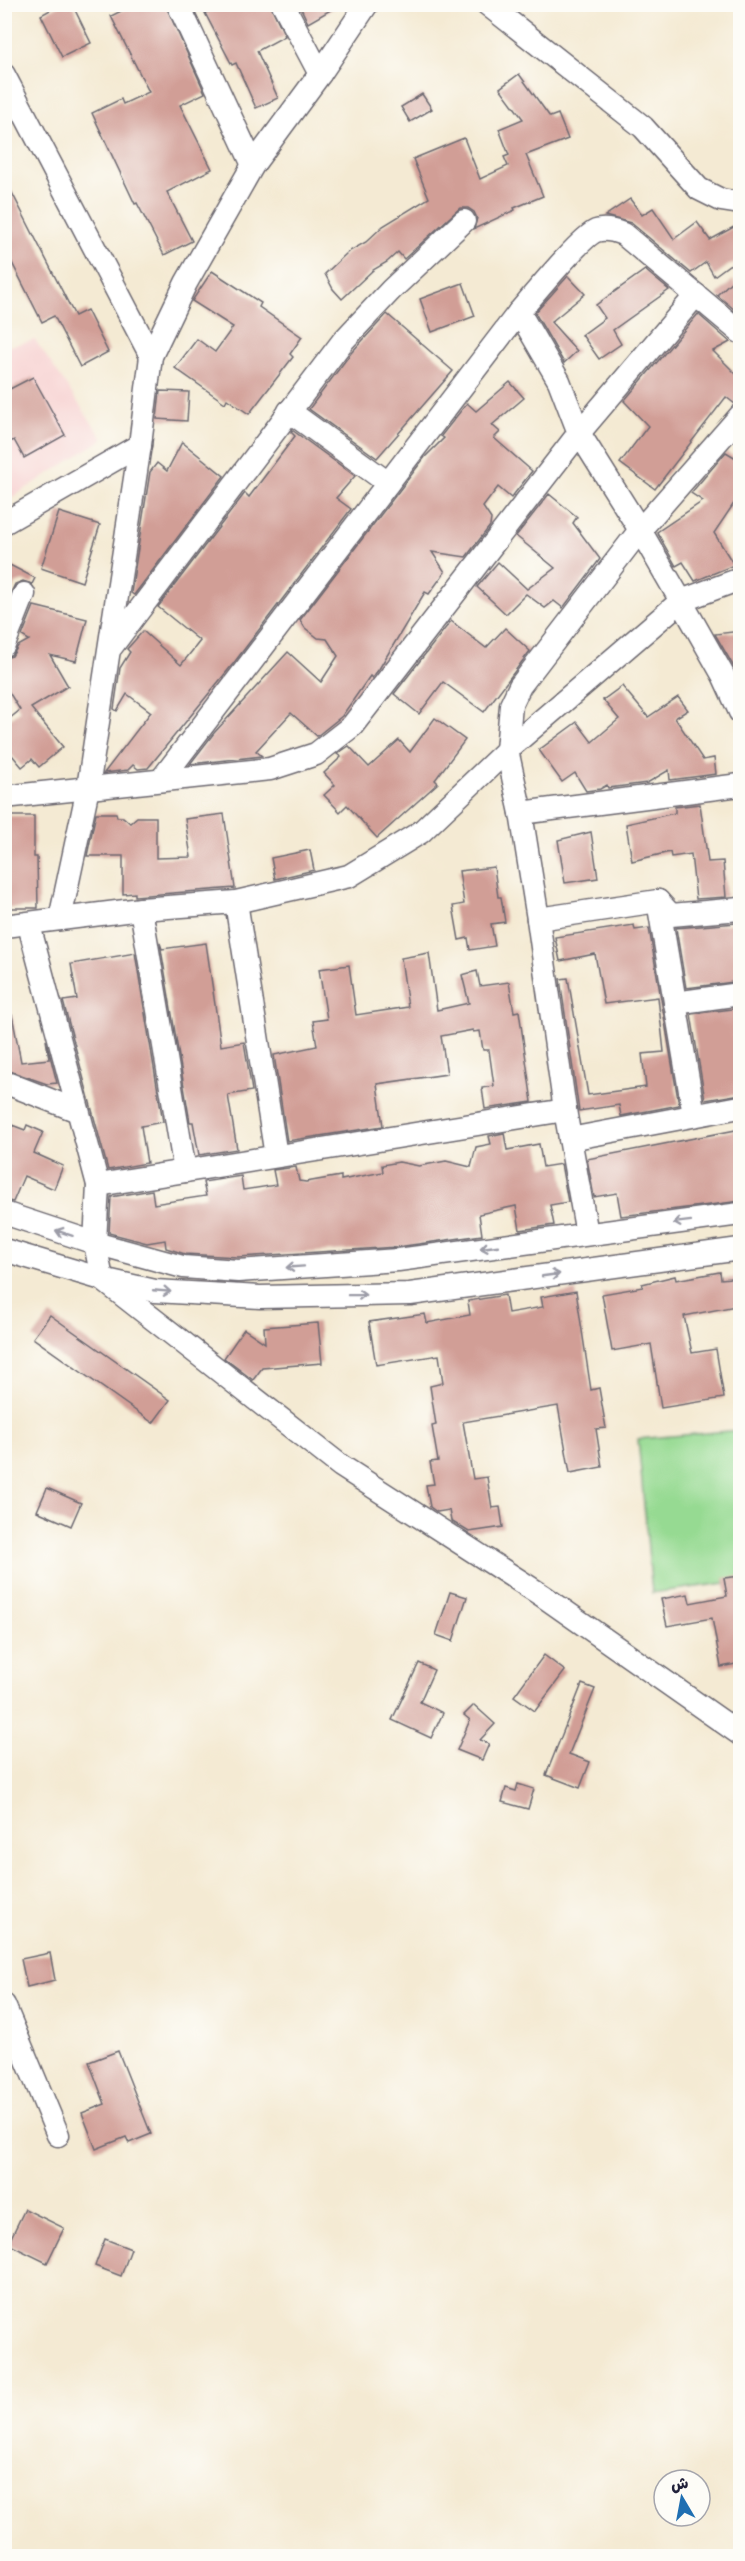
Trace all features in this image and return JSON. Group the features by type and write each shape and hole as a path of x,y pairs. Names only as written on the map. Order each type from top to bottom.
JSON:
{"street":[{"path":"178,4 254,165"},
{"path":"283,4 320,74"},
{"path":"60,919 88,788 141,445 151,356 186,283 254,165 367,4"},
{"path":"487,4 643,127 699,189 721,200 741,203"},
{"path":"4,75 151,356"},
{"path":"110,649 289,411 367,314 464,221"},
{"path":"161,780 519,312 545,281 594,232 603,230 623,234 741,332"},
{"path":"4,797 270,769 316,754 352,726 579,433 696,295"},
{"path":"519,312 559,381 579,433 640,530 681,601 732,673 741,712"},
{"path":"289,411 388,483"},
{"path":"587,1234 565,1110 521,813 507,750 511,705 520,686 640,530 741,416"},
{"path":"4,523 141,445"},
{"path":"4,926 29,925 141,909 236,902 348,876 421,832 507,750 681,601 741,579"},
{"path":"4,645 24,594"},
{"path":"521,813 741,785"},
{"path":"538,919 658,901"},
{"path":"658,901 670,915 741,909"},
{"path":"658,901 694,1115"},
{"path":"236,902 276,1156"},
{"path":"141,909 185,1171"},
{"path":"29,925 98,1185 95,1243 102,1280 341,1466 543,1596 741,1734"},
{"path":"675,1003 741,994"},
{"path":"4,1082 78,1111"},
{"path":"570,1138 741,1107"},
{"path":"98,1185 565,1110"},
{"path":"4,1213 95,1243 183,1267 238,1271 398,1260 741,1214"},
{"path":"4,1250 102,1280 155,1291 260,1297 410,1294 741,1249"},
{"path":"4,2005 58,2135"}],"shaded area":[{"path":"35,340 103,439 5,502 5,347"}],"green space":[{"path":"740,1430 740,1581 652,1593 638,1439"}],"building":[{"path":"61,4 72,4 91,43 62,57 41,15"},
{"path":"135,4 165,4 205,93 180,105 212,169 167,192 192,241 164,255 137,203 135,204 92,113 121,99 123,104 149,92 111,16"},
{"path":"237,4 270,4 285,36 257,51 278,98 256,108 236,63 232,65 205,13 222,5 225,11"},
{"path":"299,4 341,4 308,23"},
{"path":"519,74 550,117 558,114 568,139 526,155 543,196 474,229 477,218 474,212 468,208 460,208 404,259 398,252 373,270 342,299 333,289 325,274 348,252 366,242 383,226 429,198 413,159 464,138 480,179 508,166 504,157 509,155 499,129 523,119 500,88"},
{"path":"422,94 432,109 410,122 401,107"},
{"path":"4,177 75,316 87,310 108,352 80,367 54,316 42,322 4,247"},
{"path":"630,199 642,215 653,208 674,239 697,222 710,240 741,223 741,262 729,265 714,276 706,262 691,273 631,223 605,216"},
{"path":"645,270 669,290 613,330 621,344 599,359 582,335 605,318 596,305"},
{"path":"212,271 261,303 259,307 302,337 290,354 293,357 249,414 227,399 225,403 175,368 197,339 215,352 233,327 192,301"},
{"path":"568,276 585,294 551,322 577,351 564,363 535,313"},
{"path":"733,280 741,294 741,315 717,295"},
{"path":"463,283 475,316 432,332 420,299"},
{"path":"387,314 453,371 377,458 309,409 351,353"},
{"path":"698,314 730,342 713,351 741,379 741,403 735,404 726,397 655,489 620,463 648,426 624,401"},
{"path":"33,377 65,435 24,458 14,440 4,445 4,392"},
{"path":"510,382 524,398 492,425 500,432 494,438 532,471 511,498 498,487 483,507 491,519 490,526 466,557 432,552 445,572 429,594 425,592 379,669 372,678 370,676 342,716 317,736 291,713 256,751 262,756 190,764 214,733 288,652 321,682 338,656 327,639 318,638 305,628 300,620 425,457 444,438 441,436 467,403 476,411"},
{"path":"160,391 189,392 187,421 157,419"},
{"path":"292,430 355,476 336,498 351,509 233,664 148,768 138,769 133,765 128,770 104,773 151,712 127,694 117,711 114,709 120,668 130,652 127,649 143,631 181,665 200,641 158,607 245,493 249,497 295,436"},
{"path":"182,442 224,476 134,595 131,593 150,472 157,463 167,471"},
{"path":"726,452 741,461 741,493 714,533 734,565 695,581 683,562 676,566 657,532 703,501 691,493"},
{"path":"549,494 577,517 573,523 600,559 563,608 554,601 545,608 526,594 506,614 477,587 498,562 527,589 555,568 516,536"},
{"path":"59,512 100,525 82,582 41,568"},
{"path":"4,562 35,578 32,584 23,581 15,584 4,607"},
{"path":"34,606 87,619 76,661 50,655 68,686 31,708 63,747 39,767 32,759 22,767 12,755 4,761 4,723 20,710 4,684 4,658 12,656 18,646 29,640 22,636"},
{"path":"451,621 486,648 505,628 530,651 484,712 443,682 419,714 394,694"},
{"path":"741,631 741,674 738,674 715,634"},
{"path":"622,686 648,717 678,697 688,710 675,718 703,760 714,758 716,774 670,780 669,770 647,783 608,788 607,785 600,789 586,791 575,773 562,782 539,750 577,722 592,742 619,719 603,700"},
{"path":"435,718 465,740 435,780 438,783 377,838 347,805 340,812 324,795 335,785 324,773 341,757 337,754 349,746 369,767 399,740 410,752"},
{"path":"700,804 708,862 723,861 726,897 696,899 691,854 671,857 670,852 632,861 626,824 675,813 675,807"},
{"path":"96,813 116,813 117,817 123,817 130,823 137,817 156,817 156,858 191,857 185,819 224,814 235,888 135,896 135,893 123,894 123,856 87,856"},
{"path":"4,816 34,816 38,908 4,908"},
{"path":"591,832 598,878 565,883 558,840"},
{"path":"310,850 314,870 275,879 271,858"},
{"path":"494,867 498,897 501,897 505,922 491,924 495,946 470,950 468,938 459,940 453,906 464,904 459,871"},
{"path":"737,923 741,947 741,981 686,988 676,928"},
{"path":"634,925 635,930 649,928 679,1105 621,1116 619,1105 579,1111 560,979 568,978 588,1095 646,1087 642,1054 664,1052 658,997 604,1004 595,954 560,961 555,937"},
{"path":"160,943 162,949 206,943 221,1046 244,1042 252,1091 228,1095 237,1149 199,1155 193,1122 190,1122"},
{"path":"135,953 163,1122 141,1126 147,1163 108,1170 63,1001 77,999 71,964"},
{"path":"429,953 437,1010 469,1003 462,975 477,971 480,986 509,982 514,1012 519,1011 532,1102 485,1109 482,1088 494,1086 489,1050 483,1050 480,1031 473,1032 473,1030 441,1036 447,1074 377,1084 383,1126 287,1141 274,1055 317,1046 313,1021 327,1019 319,969 349,965 356,1015 408,1007 401,958"},
{"path":"741,1008 741,1094 705,1100 691,1014"},
{"path":"12,1015 21,1062 49,1059 46,1040 57,1083 47,1084 4,1069 4,1016"},
{"path":"4,1122 25,1130 27,1125 43,1132 34,1153 63,1166 54,1189 24,1176 13,1202 4,1200"},
{"path":"741,1129 741,1201 621,1216 617,1193 594,1197 587,1159"},
{"path":"504,1133 507,1150 539,1144 543,1167 561,1164 568,1202 550,1205 554,1225 520,1230 516,1206 479,1214 482,1235 397,1247 238,1257 185,1254 166,1248 165,1240 147,1243 109,1233 111,1197 152,1190 154,1204 206,1196 203,1182 241,1176 243,1190 276,1185 273,1170 296,1167 299,1181 306,1182 341,1176 341,1180 383,1172 382,1165 399,1162 419,1166 446,1161 471,1167 476,1147 491,1144 489,1136"},
{"path":"720,1272 721,1279 741,1277 741,1305 684,1316 692,1353 716,1349 724,1398 661,1408 651,1344 612,1351 602,1294 643,1287 642,1284 675,1276 676,1280"},
{"path":"576,1291 591,1390 599,1388 606,1428 596,1429 602,1467 570,1473 558,1406 463,1422 473,1479 487,1477 492,1508 500,1507 503,1527 469,1532 451,1521 449,1510 437,1512 430,1507 426,1485 434,1484 430,1462 438,1461 432,1426 436,1425 430,1386 443,1383 439,1355 376,1365 369,1322 425,1314 427,1323 470,1315 468,1301 505,1295 508,1313 543,1307 541,1297"},
{"path":"50,1315 170,1400 153,1423 33,1338"},
{"path":"318,1323 322,1363 262,1368 253,1380 224,1358 244,1329 265,1343 264,1327"},
{"path":"47,1488 81,1503 71,1526 37,1511"},
{"path":"741,1576 741,1663 721,1667 712,1618 667,1626 661,1599 688,1594 690,1603 727,1596 724,1578"},
{"path":"450,1592 467,1597 453,1641 436,1635"},
{"path":"544,1655 565,1671 535,1711 514,1696"},
{"path":"419,1663 434,1670 420,1702 443,1713 431,1738 392,1720"},
{"path":"582,1684 595,1689 569,1754 590,1762 580,1788 546,1775"},
{"path":"474,1705 495,1724 480,1740 489,1744 482,1760 457,1750 470,1720 464,1715"},
{"path":"518,1784 534,1789 528,1809 502,1802 506,1788 516,1791"},
{"path":"50,1953 55,1980 27,1987 21,1959"},
{"path":"118,2051 151,2134 129,2143 126,2137 96,2149 82,2113 105,2104 89,2062"},
{"path":"25,2209 64,2228 47,2263 8,2244"},
{"path":"105,2239 131,2249 121,2276 95,2266"}]}
